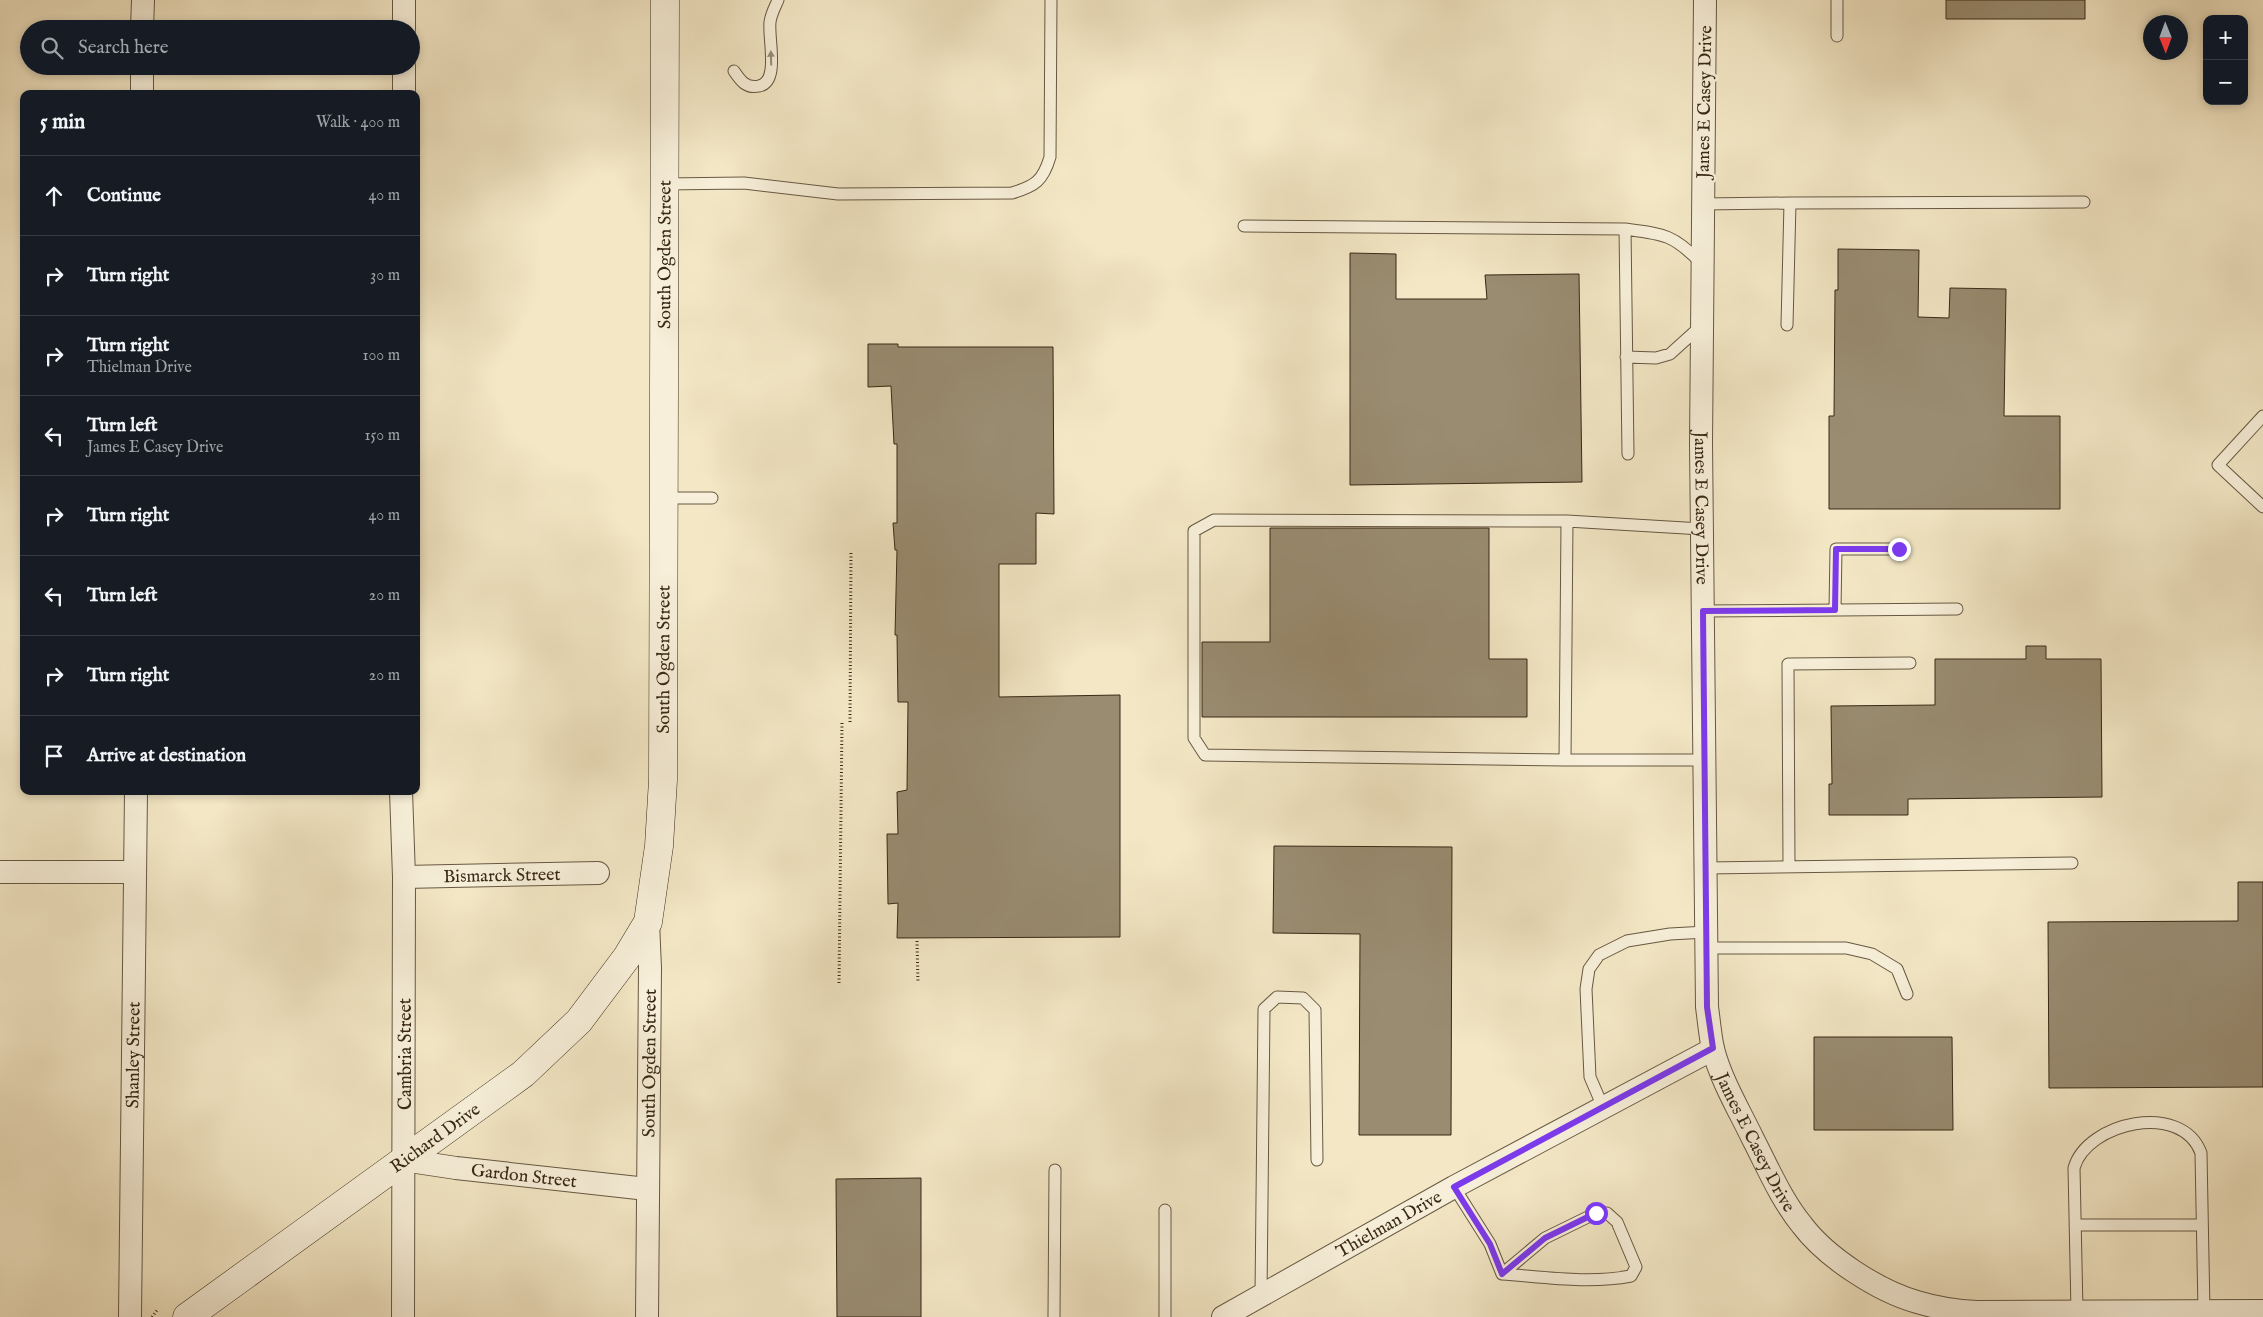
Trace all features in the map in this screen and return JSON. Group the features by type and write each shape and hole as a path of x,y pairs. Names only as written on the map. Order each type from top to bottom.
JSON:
{"street":[{"path":"142,0 142,20"},
{"path":"404,0 404,20"},
{"name":"South Ogden Street","path":"647,1317 650,968 648,922 659,846 663,780 665,0"},
{"name":"James E Casey Drive","path":"1705,0 1701,326 1707,1007 1713,1048 1723,1077 1781,1195 1802,1226 1827,1253 1861,1275 1916,1302 1949,1310 1977,1312 2132,1314 2263,1311"},
{"path":"142,75 142,90"},
{"path":"404,75 404,90"},
{"name":"Shanley Street","path":"130,1317 136,795"},
{"name":"Cambria Street","path":"401,795 404,877 405,1121 403,1160 403,1317"},
{"path":"0,872 135,872"},
{"name":"Bismarck Street","path":"404,877 598,873"},
{"name":"Richard Drive","path":"187,1317 523,1074 579,1021 627,957 648,922"},
{"name":"Thielman Drive","path":"1224,1317 1454,1187 1713,1048"},
{"name":"Gardon Street","path":"403,1160 456,1168 648,1188"}],"lane":[{"path":"734,71 742,82 752,87 765,84 770,79 770,22 778,0"},
{"path":"664,184 744,183 838,194 1012,194 1026,189 1038,181 1045,172 1050,157 1052,0"},
{"path":"1837,0 1837,36"},
{"path":"1702,204 2084,202"},
{"path":"1787,325 1790,203"},
{"path":"1244,226 1625,229 1665,234 1686,248 1702,265"},
{"path":"1625,229 1628,454"},
{"path":"1626,357 1656,358 1670,354 1701,326"},
{"path":"2263,416 2218,465 2263,507"},
{"path":"664,498 712,498"},
{"path":"1702,529 1567,521 1214,520 1194,531 1194,738 1205,755 1705,760"},
{"path":"1565,760 1567,521"},
{"path":"1835,610 1836,549 1899,549"},
{"path":"1703,611 1956,609"},
{"path":"1789,867 1788,664 1910,663"},
{"path":"1706,868 2072,863"},
{"path":"1603,1107 1590,1077 1586,989 1589,969 1599,955 1627,941 1670,934 1707,940 1846,948 1872,954 1897,969 1907,994"},
{"path":"1261,1296 1264,1008 1276,997 1303,998 1315,1010 1317,1160"},
{"path":"2067,1313 2075,1226 2074,1168 2076,1160 2085,1149 2110,1132 2144,1122 2162,1123 2179,1129 2193,1138 2202,1153 2204,1311"},
{"path":"1054,1317 1055,1170"},
{"path":"1454,1187 1490,1244 1502,1274"},
{"path":"1165,1210 1165,1317"},
{"path":"1596,1213 1608,1213 1617,1222 1636,1267 1631,1276 1611,1279 1564,1279 1502,1274 1545,1238 1596,1213"},
{"path":"2075,1226 2202,1225"}],"path":[{"path":"850,722 851,551"},
{"path":"839,983 842,722"},
{"path":"917,941 918,983"},
{"path":"151,1317 158,1309"}],"building":[{"path":"1946,0 2085,0 2085,19 1946,19"},
{"path":"1838,249 1919,250 1918,317 1949,318 1950,288 2006,289 2004,416 2060,416 2060,509 1829,509 1829,416 1834,416 1835,290 1838,290"},
{"path":"1350,253 1396,254 1396,299 1487,299 1485,275 1579,274 1582,482 1350,485"},
{"path":"868,344 898,344 898,347 1053,347 1054,514 1036,513 1036,564 999,564 999,697 1120,695 1120,937 897,938 898,903 888,904 887,834 898,834 897,792 907,790 908,702 898,702 897,635 895,635 897,550 895,550 893,523 897,523 897,444 894,444 891,386 868,387"},
{"path":"1270,528 1489,528 1489,659 1527,659 1527,717 1202,717 1202,642 1270,642"},
{"path":"2026,646 2046,646 2046,659 2101,659 2102,797 1908,799 1908,815 1829,815 1829,784 1832,784 1831,706 1935,705 1935,659 2026,659"},
{"path":"1274,846 1452,847 1451,1135 1359,1135 1360,934 1273,933"},
{"path":"2238,882 2263,882 2263,1087 2049,1088 2048,922 2238,921"},
{"path":"1814,1037 1952,1037 1953,1130 1814,1130"},
{"path":"921,1178 921,1317 837,1317 836,1179"}],"route":[{"path":"1596,1213 1545,1238 1502,1274 1490,1244 1454,1187 1713,1048 1707,1007 1703,611 1835,610 1836,549 1899,549"}]}
